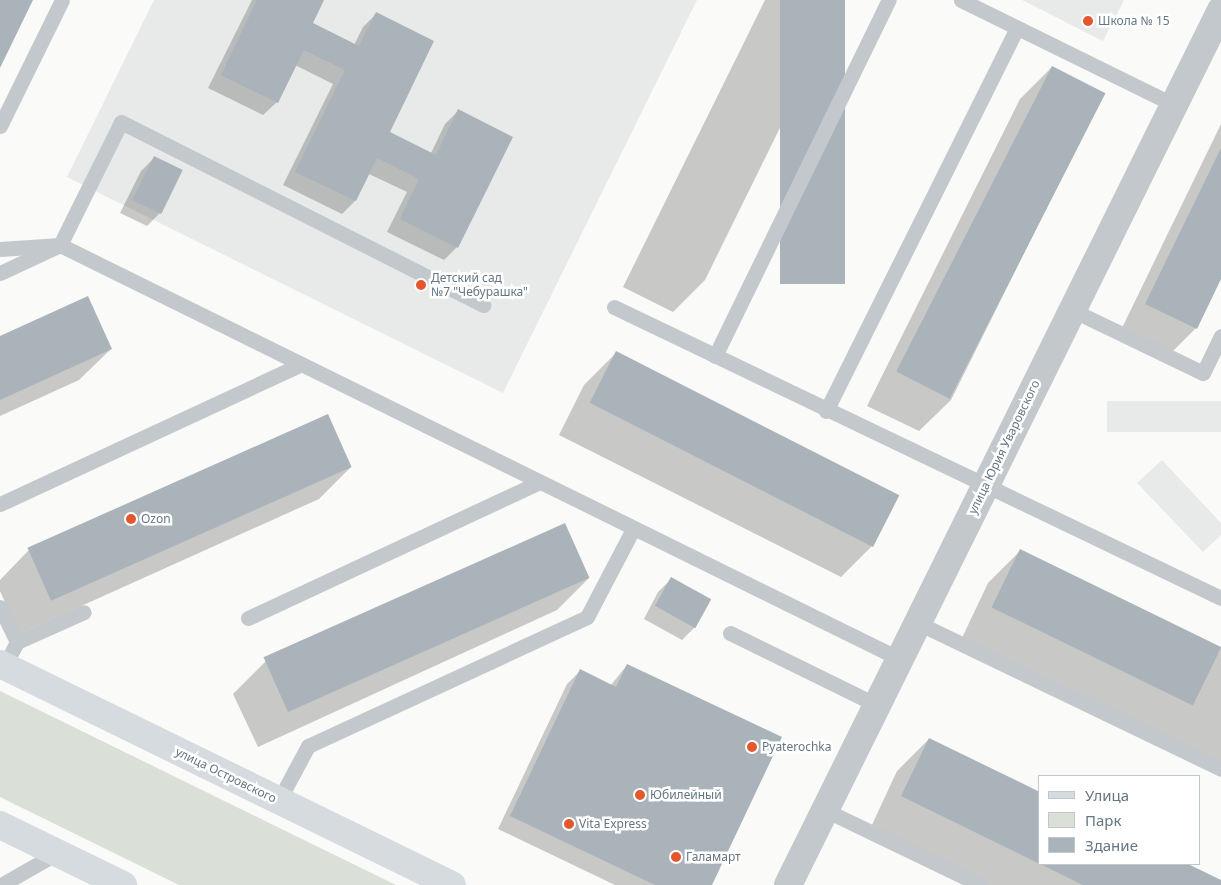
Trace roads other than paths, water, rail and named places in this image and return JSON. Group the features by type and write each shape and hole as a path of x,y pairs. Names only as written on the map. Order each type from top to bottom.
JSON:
{"main road":[{"name":"улица Островского","path":"2,665 452,885"},
{"path":"0,825 123,885"}],"street":[{"name":"улица Юрия Уваровского","path":"796,883 824,810 1221,10"}],"lane":[{"path":"0,126 62,0"},
{"path":"715,356 889,0"},
{"path":"961,0 1174,105"},
{"path":"826,411 1017,28"},
{"path":"0,273 60,245 121,122 484,305"},
{"path":"0,249 60,245 537,483 900,659"},
{"path":"614,307 826,411 1221,598"},
{"path":"1072,310 1203,373 1221,336"},
{"path":"0,504 300,365"},
{"path":"248,618 537,483"},
{"path":"279,800 308,746 587,618 633,529"},
{"path":"0,607 17,642"},
{"path":"2,665 17,642 84,612"},
{"path":"918,623 1221,769"},
{"path":"730,633 877,705"},
{"path":"824,810 981,885"},
{"path":"1,885 57,853"}],"place":[{"name":"Школа № 15","path":"1088,21"},
{"name":"Детский сад №7 \"Чебурашка\"","path":"421,285"},
{"name":"Ozon","path":"131,519"},
{"name":"Pyaterochka","path":"752,747"},
{"name":"Юбилейный","path":"640,795"},
{"name":"Vita Express","path":"569,824"},
{"name":"Галамарт","path":"676,857"}]}
